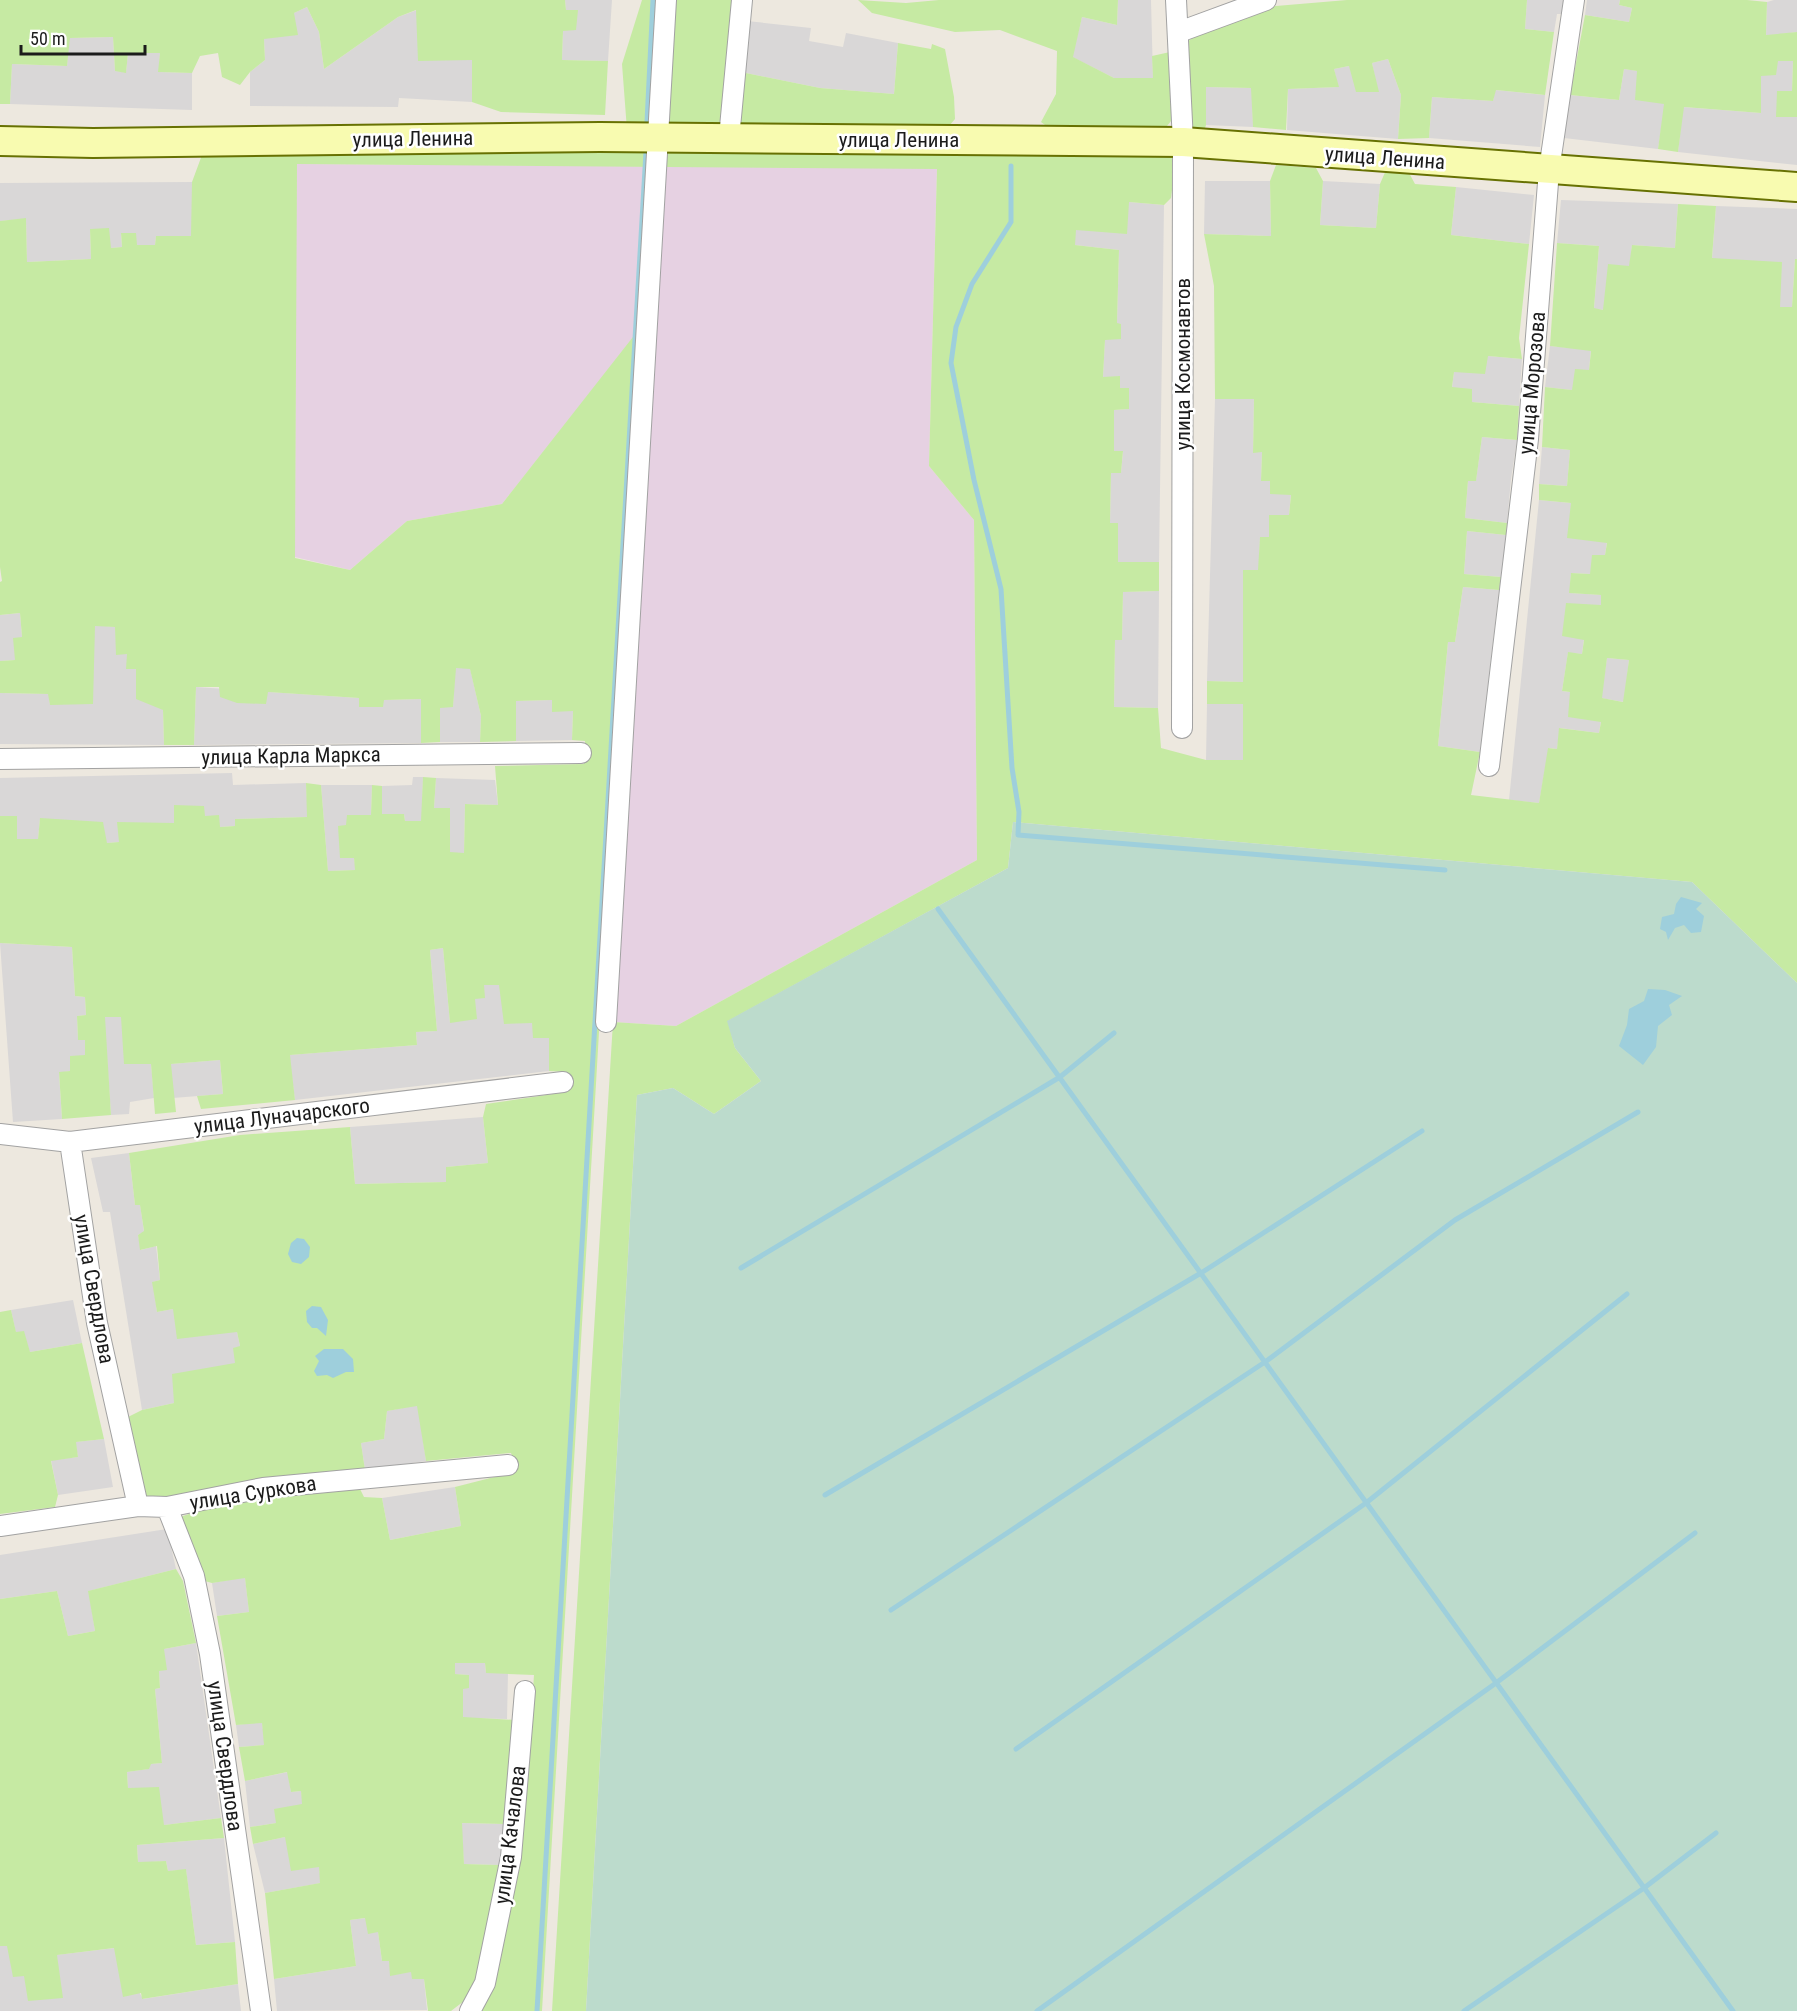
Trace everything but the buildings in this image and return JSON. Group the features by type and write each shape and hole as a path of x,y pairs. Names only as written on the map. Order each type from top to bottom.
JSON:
{"street":[{"path":"606,1022 666,0"},
{"path":"729,138 742,0"},
{"name":"улица Космонавтов","path":"1176,0 1183,142 1182,728"},
{"path":"1179,32 1266,0"},
{"name":"улица Морозова","path":"1490,766 1528,438 1549,170 1574,0"},
{"name":"улица Ленина","path":"0,141 93,143 729,138 1183,142 1797,188"},
{"name":"улица Карла Маркса","path":"0,759 581,753"},
{"name":"улица Луначарского","path":"0,1134 70,1142 563,1082"},
{"name":"улица Свердлова","path":"70,1142 98,1323 138,1506"},
{"name":"улица Суркова","path":"0,1526 138,1506 167,1507 262,1488 508,1465"},
{"name":"улица Свердлова","path":"167,1507 194,1576 210,1654 261,2011"},
{"name":"улица Качалова","path":"470,2011 485,1983 511,1857 525,1691"}],"shaded area":[{"path":"565,0 612,0 608,61 562,60 563,31 578,10 566,10"},
{"path":"1118,0 1151,0 1153,78 1114,78 1072,57 1082,17 1117,25"},
{"path":"1527,0 1565,0 1563,14 1557,14 1554,32 1525,29"},
{"path":"1587,0 1620,0 1619,5 1632,8 1629,22 1585,15"},
{"path":"1797,0 1797,32 1766,36 1767,2"},
{"path":"307,7 319,32 324,69 398,17 417,10 472,60 472,102 399,98 398,107 250,106 250,72 265,60 264,39 294,13"},
{"path":"747,21 811,28 809,41 843,47 846,33 898,43 894,94 820,88 741,72"},
{"path":"113,37 115,71 126,72 128,53 160,53 159,72 192,73 192,110 10,104 12,64 67,66 69,38"},
{"path":"1388,59 1401,95 1398,139 1287,130 1288,89 1338,87 1334,69 1349,66 1378,92 1372,63"},
{"path":"1777,61 1793,61 1792,91 1777,117 1797,117 1797,165 1678,152 1683,107 1761,113 1761,75"},
{"path":"1624,69 1638,71 1665,104 1658,149 1564,138 1570,95 1619,100"},
{"path":"1206,87 1252,88 1253,127 1206,125"},
{"path":"1495,90 1545,95 1540,147 1429,138 1432,97 1493,101"},
{"path":"296,164 937,168 929,466 974,520 977,860 676,1026 613,1022 640,329 502,504 407,521 350,570 295,557"},
{"path":"1205,181 1270,181 1271,236 1204,234"},
{"path":"1323,181 1380,184 1376,228 1320,225"},
{"path":"192,182 192,236 156,236 155,245 137,245 121,234 122,247 111,248 90,230 91,259 27,262 26,219 0,221 0,183"},
{"path":"1456,187 1534,195 1529,244 1451,235"},
{"path":"1561,200 1678,204 1675,248 1632,245 1630,266 1604,310 1594,309 1599,246 1557,243"},
{"path":"1129,202 1164,205 1159,562 1118,562 1118,523 1110,523 1111,472 1121,473 1123,452 1114,451 1114,410 1129,409 1129,388 1120,388 1103,377 1105,339 1120,339 1117,323 1119,250 1075,245 1075,230"},
{"path":"1716,206 1797,209 1797,259 1795,259 1792,307 1780,307 1712,259"},
{"path":"1550,346 1591,350 1589,370 1572,390 1545,387"},
{"path":"1488,356 1522,359 1519,406 1472,402 1452,388 1454,371"},
{"path":"1254,398 1253,452 1262,452 1261,481 1270,481 1291,494 1289,515 1269,538 1260,537 1259,570 1243,570 1243,682 1207,681 1215,399"},
{"path":"1482,437 1517,440 1507,523 1465,518 1468,481 1476,480"},
{"path":"1542,447 1570,450 1567,486 1539,484"},
{"path":"1539,500 1571,503 1607,542 1605,555 1590,574 1571,573 1570,593 1602,595 1601,606 1584,639 1582,654 1568,653 1562,691 1570,692 1601,721 1599,733 1560,728 1557,749 1549,748 1539,803 1509,800"},
{"path":"1467,531 1506,535 1501,577 1464,574"},
{"path":"1463,587 1499,590 1480,752 1438,746 1448,642 1455,642"},
{"path":"1159,591 1158,708 1114,707 1115,640 1122,639 1123,592"},
{"path":"20,613 22,637 15,660 0,661 0,615"},
{"path":"95,625 116,627 128,654 163,710 164,745 0,744 0,693 49,694 50,705"},
{"path":"1607,658 1629,660 1624,702 1601,698"},
{"path":"455,668 470,668 481,716 480,742 440,742 440,707 453,707"},
{"path":"196,687 359,698 359,707 382,707 383,700 422,699 421,743 194,745"},
{"path":"552,700 573,711 572,740 516,741 515,701"},
{"path":"1207,704 1243,704 1243,761 1206,760"},
{"path":"232,773 233,785 306,783 308,817 235,819 235,826 220,827 205,816 174,806 175,823 120,842 107,843 40,819 38,839 17,839 17,816 0,816 0,778"},
{"path":"413,777 423,777 422,821 405,821 404,814 382,814 382,786 412,785"},
{"path":"436,778 495,780 498,805 465,804 464,853 449,853 434,808"},
{"path":"321,785 372,785 371,815 347,826 338,826 354,858 356,870 328,871"},
{"path":"0,943 72,947 75,996 85,997 86,1015 77,1016 78,1040 85,1040 85,1056 70,1071 59,1073 62,1119 13,1122"},
{"path":"443,948 450,1023 475,999 484,985 499,985 532,1023 549,1038 549,1071 295,1100 289,1055 417,1045 416,1032 437,1031 430,950"},
{"path":"121,1016 151,1063 154,1098 130,1102 129,1114 111,1115 104,1017"},
{"path":"220,1060 223,1094 173,1098 170,1064"},
{"path":"483,1117 488,1163 446,1167 447,1182 355,1184 350,1127"},
{"path":"129,1153 135,1205 140,1204 144,1232 138,1235 141,1250 156,1246 160,1280 153,1282 157,1312 173,1309 237,1332 240,1346 236,1363 174,1403 142,1410 110,1212 103,1212 91,1158"},
{"path":"73,1300 82,1343 30,1352 16,1333 11,1310"},
{"path":"418,1405 426,1461 365,1470 361,1443 384,1439 387,1411"},
{"path":"104,1439 113,1487 58,1495 51,1460 78,1457 75,1442"},
{"path":"455,1487 461,1526 390,1540 382,1498"},
{"path":"167,1529 176,1569 89,1591 95,1631 68,1636 57,1591 0,1599 0,1555"},
{"path":"245,1577 249,1612 217,1616 212,1583"},
{"path":"196,1643 221,1818 164,1825 128,1788 127,1772 148,1769 150,1764 162,1763 155,1689 160,1688 159,1671 164,1649"},
{"path":"455,1663 485,1663 486,1673 508,1673 507,1719 463,1718 463,1688 469,1675 454,1674"},
{"path":"262,1722 265,1745 239,1747 236,1725"},
{"path":"288,1772 291,1792 301,1791 303,1804 276,1823 250,1827 245,1781"},
{"path":"461,1823 505,1824 505,1844 499,1865 464,1864"},
{"path":"285,1837 319,1866 321,1883 265,1893 253,1844"},
{"path":"224,1838 235,1942 196,1945 186,1870 168,1871 166,1861 138,1863 137,1845"},
{"path":"366,1918 378,1932 382,1961 389,1960 424,1979 427,2010 277,2011 274,1979 356,1966 350,1920"},
{"path":"0,1946 56,1955 115,1948 143,1999 238,1984 241,2011 0,2011"}],"green space":[{"path":"0,0 565,0 566,10 578,10 576,30 563,31 562,60 608,61 605,115 501,112 472,102 472,60 418,61 416,10 398,17 324,69 319,32 307,7 294,13 298,35 264,39 265,60 250,72 240,85 222,77 218,53 200,56 192,73 158,72 160,53 128,53 126,73 115,71 113,37 70,38 67,66 12,64 10,104 0,104"},
{"path":"642,0 661,0 654,130 627,130 622,64"},
{"path":"672,0 734,0 721,126 672,127 665,116"},
{"path":"858,0 906,3 939,0 1118,0 1117,25 1082,17 1073,57 1114,78 1153,78 1152,56 1170,52 1173,107 1171,121 1163,131 1056,133 1041,122 1056,94 1057,51 1000,30 955,32 872,13"},
{"path":"1347,0 1527,0 1525,29 1554,32 1545,95 1496,90 1493,101 1432,97 1429,138 1398,139 1401,95 1388,59 1372,63 1379,92 1356,92 1349,66 1334,69 1339,87 1288,89 1286,130 1253,127 1251,88 1206,87 1206,125 1203,134 1189,135 1186,43 1208,25 1265,7"},
{"path":"1620,0 1767,2 1766,35 1797,32 1797,117 1776,117 1777,91 1792,91 1793,61 1778,61 1776,75 1761,76 1761,113 1684,107 1678,152 1658,149 1664,104 1635,100 1637,71 1624,69 1619,100 1570,95 1585,15 1629,22 1632,8 1619,5"},
{"path":"898,43 931,49 932,44 945,49 954,97 955,119 943,133 735,131 741,72 820,88 894,94"},
{"path":"899,151 1163,153 1172,157 1174,174 1171,198 1164,205 1129,202 1127,234 1076,230 1075,245 1119,250 1117,323 1121,324 1121,339 1105,340 1103,377 1120,376 1120,388 1129,388 1129,409 1114,410 1114,451 1123,451 1121,473 1111,473 1110,523 1118,523 1118,562 1159,562 1159,591 1123,592 1122,640 1115,640 1114,707 1158,708 1161,748 1206,760 1243,760 1243,704 1207,704 1207,681 1243,682 1243,570 1258,570 1260,537 1269,537 1269,515 1289,515 1291,495 1270,494 1270,481 1261,481 1262,452 1253,453 1254,399 1215,399 1214,286 1204,234 1271,236 1270,181 1276,165 1316,168 1323,181 1320,225 1376,228 1380,184 1386,170 1408,171 1415,184 1456,187 1451,235 1529,244 1519,338 1522,359 1488,356 1485,374 1454,372 1452,387 1472,389 1472,402 1519,406 1517,440 1482,437 1476,481 1468,481 1465,518 1507,523 1506,535 1467,531 1464,574 1501,577 1499,590 1463,587 1455,642 1448,642 1438,746 1480,752 1471,795 1539,803 1548,748 1557,749 1559,728 1599,733 1601,722 1568,717 1570,692 1562,691 1568,652 1582,654 1584,640 1562,636 1566,603 1601,605 1601,595 1569,593 1571,573 1590,574 1592,555 1605,555 1607,543 1567,538 1571,503 1539,500 1539,484 1567,486 1570,450 1542,447 1545,387 1572,390 1575,369 1589,370 1591,351 1550,346 1557,243 1599,246 1594,308 1603,310 1608,264 1629,266 1632,245 1675,248 1678,204 1716,206 1712,258 1782,262 1780,307 1792,307 1795,259 1797,259 1797,983 1692,882 1013,822 1008,868 728,1021 735,1048 761,1081 714,1114 673,1088 637,1095 586,2011 552,2011 613,1022 676,1026 977,860 974,520 929,466 937,169 297,164 295,558 350,570 407,521 502,504 640,328 542,2011 479,2011 489,1993 521,1859 534,1675 486,1673 485,1663 455,1663 455,1674 469,1675 469,1688 463,1689 463,1717 515,1720 505,1824 462,1823 464,1864 499,1865 478,1980 464,2001 451,2011 428,2011 424,1979 412,1979 411,1972 390,1976 389,1961 382,1961 378,1932 368,1934 365,1918 350,1920 356,1966 274,1979 265,1893 320,1883 319,1867 291,1871 285,1837 253,1844 250,1827 276,1823 274,1809 302,1804 301,1791 291,1792 287,1772 245,1781 239,1747 264,1745 262,1723 236,1725 217,1616 249,1612 245,1578 212,1583 201,1580 180,1517 225,1502 289,1491 360,1489 364,1497 382,1498 390,1540 461,1526 455,1487 514,1472 515,1464 511,1453 426,1461 417,1406 387,1411 384,1439 361,1443 365,1470 238,1484 164,1497 146,1496 139,1485 126,1418 142,1410 174,1403 172,1374 235,1363 233,1348 240,1346 237,1332 177,1339 173,1309 157,1312 152,1282 160,1280 157,1246 140,1250 138,1235 144,1231 140,1205 135,1205 129,1153 240,1135 350,1127 355,1184 446,1182 446,1167 488,1163 483,1117 486,1104 566,1092 567,1072 549,1071 549,1038 533,1038 532,1023 504,1024 499,985 484,985 485,998 475,999 477,1019 450,1023 443,948 430,950 437,1031 416,1032 417,1045 290,1055 295,1100 201,1109 197,1096 223,1094 220,1060 171,1064 176,1112 155,1114 151,1064 124,1064 121,1017 105,1017 111,1115 62,1119 59,1072 70,1071 70,1056 85,1055 85,1040 78,1040 77,1016 86,1015 85,997 75,996 72,947 0,943 0,816 17,816 17,839 38,839 40,818 103,822 107,843 119,842 117,822 174,823 174,805 204,806 205,816 219,815 220,827 235,826 235,819 307,817 306,783 321,785 328,871 355,870 354,858 340,858 338,826 346,825 347,815 371,815 372,785 382,786 382,814 404,814 405,821 421,821 423,777 436,778 434,808 450,808 450,852 464,853 465,804 498,805 495,766 584,764 585,741 572,740 573,711 552,712 552,700 516,701 516,741 480,742 481,716 470,669 456,668 453,707 440,708 440,742 421,743 421,699 384,700 383,707 359,707 359,698 268,692 266,704 237,703 220,697 219,687 196,687 194,745 164,745 163,710 136,699 136,669 126,669 127,654 116,655 115,627 95,626 93,704 50,705 48,694 0,693 0,661 15,660 13,638 22,637 20,613 0,615 0,582 2,581 0,567 0,221 26,218 27,262 91,259 90,229 109,228 111,248 122,247 121,233 136,233 137,245 155,245 156,236 191,236 192,182 202,155","holes":["1607,658 1629,660 1623,702 1602,698"]},
{"path":"1013,822 1692,882 1797,983 1797,2011 586,2011 637,1095 673,1088 714,1114 761,1081 735,1048 727,1021 1008,868"},
{"path":"11,1310 16,1332 24,1331 30,1352 82,1343 104,1439 76,1442 78,1457 51,1461 58,1495 55,1507 0,1514 0,1312"},
{"path":"176,1569 183,1581 196,1643 164,1649 167,1670 159,1671 160,1688 155,1689 162,1763 151,1764 149,1769 127,1772 128,1788 159,1787 164,1825 221,1818 224,1838 137,1845 138,1862 166,1861 168,1871 186,1869 196,1945 235,1942 238,1984 142,1999 141,1993 123,1997 114,1948 57,1955 63,1998 28,2001 24,1976 13,1977 7,1946 0,1946 0,1599 57,1591 68,1636 95,1631 88,1591"}],"water":[{"path":"1681,897 1702,903 1696,909 1704,916 1701,932 1691,933 1684,925 1675,928 1668,940 1666,932 1660,929 1662,917 1674,914 1676,904"},
{"path":"1648,989 1665,990 1682,996 1669,1005 1672,1015 1658,1026 1656,1047 1643,1065 1619,1046 1627,1025 1629,1009 1644,1001"},
{"path":"297,1238 304,1239 310,1247 309,1257 301,1264 292,1262 288,1254 291,1243"},
{"path":"312,1306 321,1307 328,1320 326,1336 317,1328 312,1328 307,1322 306,1311"},
{"path":"324,1349 343,1349 353,1359 354,1372 346,1372 333,1378 327,1375 317,1376 314,1371 319,1361 315,1356"}],"waterway":[{"path":"647,122 653,0"},
{"path":"537,2011 646,152"},
{"path":"1011,166 1011,222 972,284 956,327 951,363 974,480 1001,589 1012,768 1019,812 1018,835 1445,870"},
{"path":"938,909 1733,2011"},
{"path":"741,1268 1060,1077 1114,1033"},
{"path":"891,1610 1265,1362 1455,1220 1638,1112"},
{"path":"825,1495 1201,1273 1422,1131"},
{"path":"1016,1749 1366,1503 1627,1294"},
{"path":"1037,2011 1496,1683 1695,1533"},
{"path":"1464,2011 1644,1888 1716,1833"}]}
